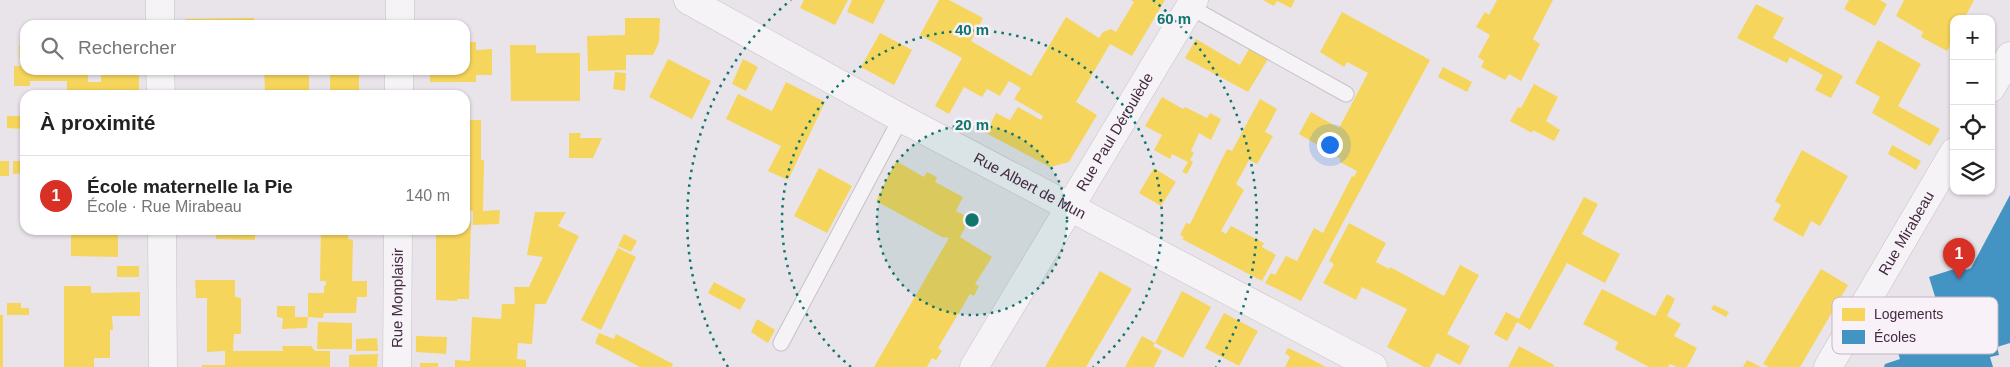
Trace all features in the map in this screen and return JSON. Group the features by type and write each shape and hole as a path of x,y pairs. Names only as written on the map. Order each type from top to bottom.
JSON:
{"street":[{"path":"160,0 160,20"},
{"path":"400,0 400,20"},
{"name":"Rue Albert de Mun","path":"688,0 901,118 1373,367"},
{"name":"Rue Paul Déroulède","path":"974,367 1192,4"},
{"path":"1995,81 2010,56"},
{"path":"160,75 161,90"},
{"path":"399,75 399,90"},
{"name":"Rue Mirabeau","path":"1869,297 1950,159"},
{"path":"162,235 163,367"},
{"name":"Rue Monplaisir","path":"397,367 398,235"},
{"name":"Rue Mirabeau","path":"1828,367 1836,354"}],"lane":[{"path":"1192,4 1346,94"},
{"path":"781,343 901,118"}],"building: Logements":[{"path":"804,0 848,0 835,25 800,8"},
{"path":"852,0 885,0 873,24 847,12"},
{"path":"939,0 949,0 983,18 971,41 1031,76 1066,17 1099,38 1103,32 1111,29 1116,32 1134,2 1131,0 1165,0 1132,56 1110,44 1076,102 1097,115 1069,162 1050,167 986,133 996,113 1010,120 1018,107 1041,120 1043,116 1014,99 1021,88 1009,81 1000,96 987,89 982,97 964,87 949,114 935,106 962,58 920,35"},
{"path":"1263,0 1295,0 1291,8 1277,1 1274,6"},
{"path":"1497,0 1553,0 1533,39 1540,44 1521,81 1509,74 1505,80 1481,67 1484,61 1478,57 1490,35 1476,27 1485,12 1489,15"},
{"path":"1849,0 1880,0 1887,4 1875,26 1844,9"},
{"path":"1904,0 1974,0 1966,15 1950,15 1950,46 1947,51 1921,37 1923,32 1896,16"},
{"path":"1756,4 1784,18 1773,38 1843,76 1831,98 1815,90 1823,75 1790,57 1787,63 1737,38"},
{"path":"1342,12 1430,60 1301,301 1265,283 1271,273 1275,275 1286,256 1297,261 1314,228 1323,233 1352,176 1354,177 1357,171 1340,162 1341,159 1299,134 1311,112 1339,128 1368,73 1347,62 1344,67 1320,52"},
{"path":"254,18 254,20 186,20"},
{"path":"625,18 660,18 659,42 653,55 626,55 626,70 588,71 587,36 625,35"},
{"path":"880,33 912,50 894,85 861,67"},
{"path":"1196,39 1240,65 1249,49 1268,59 1248,92 1185,58"},
{"path":"1878,40 1921,64 1898,106 1940,129 1930,146 1872,113 1880,97 1855,83"},
{"path":"470,42 476,42 476,50 492,49 492,75 476,75 476,82 430,82 430,75 470,75"},
{"path":"510,45 536,45 536,53 580,53 580,101 511,101"},
{"path":"668,59 711,81 692,119 649,97"},
{"path":"743,59 758,67 746,91 732,84"},
{"path":"14,66 20,66 20,75 88,75 88,82 101,82 101,75 139,75 139,90 67,90 67,81 30,81 30,86 14,86"},
{"path":"1443,67 1472,82 1467,92 1438,77"},
{"path":"615,72 626,73 625,91 613,89"},
{"path":"264,75 309,75 309,90 265,90"},
{"path":"330,75 359,75 359,90 330,90"},
{"path":"786,82 825,102 788,180 768,171 781,146 726,119 738,94 772,111"},
{"path":"1534,84 1558,97 1546,121 1560,130 1554,141 1533,130 1532,133 1510,121 1518,107 1521,108"},
{"path":"1162,97 1183,109 1185,107 1207,118 1210,113 1221,119 1211,140 1199,133 1191,151 1194,153 1190,160 1193,162 1187,174 1182,172 1188,162 1172,154 1170,159 1154,150 1162,135 1145,126"},
{"path":"1260,99 1277,109 1265,132 1273,136 1257,164 1249,160 1236,184 1244,190 1221,231 1226,234 1231,226 1264,243 1262,247 1276,255 1262,281 1182,239 1184,237 1180,235 1186,223 1190,224 1227,149 1232,151"},
{"path":"7,116 20,116 20,129 7,128"},
{"path":"470,120 481,120 481,160 484,160 483,211 500,210 499,224 473,225 473,211 470,211"},
{"path":"569,133 581,133 580,138 602,138 593,158 569,158"},
{"path":"1892,145 1921,161 1916,170 1888,154"},
{"path":"1802,150 1848,176 1820,226 1811,221 1803,237 1773,220 1781,205 1775,201"},
{"path":"0,161 9,161 9,176 0,176"},
{"path":"13,161 20,161 20,173 13,174"},
{"path":"896,161 924,177 927,172 937,177 935,182 963,197 956,211 970,218 960,237 992,257 975,284 979,286 974,296 970,294 938,348 942,351 936,360 932,358 927,367 874,367 949,238 942,237 876,201"},
{"path":"819,168 852,186 827,233 794,216"},
{"path":"1154,168 1176,182 1161,206 1139,193"},
{"path":"1584,197 1598,204 1582,234 1620,254 1605,283 1567,263 1530,330 1517,322 1507,341 1494,334 1506,312 1519,319"},
{"path":"535,212 566,212 558,226 579,236 547,304 535,304 532,344 518,343 517,359 526,360 526,367 455,367 455,360 470,361 472,317 501,319 502,304 515,304 514,287 529,287 543,257 527,255"},
{"path":"471,221 469,299 457,299 457,301 436,300 436,235 470,235"},
{"path":"1349,223 1386,243 1376,262 1389,269 1390,267 1444,296 1460,265 1479,275 1447,334 1470,346 1460,365 1437,353 1430,367 1424,367 1387,347 1407,309 1362,287 1356,300 1323,283 1334,264 1329,261"},
{"path":"624,234 637,241 631,252 618,246"},
{"path":"71,235 118,235 118,257 71,256"},
{"path":"216,235 255,235 255,240 216,239"},
{"path":"321,235 348,235 348,239 353,240 352,281 367,281 367,297 357,297 356,313 324,313 323,318 308,317 308,293 324,293 326,281 320,281"},
{"path":"618,248 636,257 601,330 581,320"},
{"path":"117,266 139,266 139,277 117,277"},
{"path":"1821,269 1848,285 1841,297 1832,297 1832,312 1800,367 1769,367 1763,364"},
{"path":"1100,271 1132,289 1086,367 1045,367"},
{"path":"195,280 235,280 235,297 241,298 241,334 234,334 233,351 283,351 282,346 311,346 315,351 330,351 330,367 202,367 202,365 225,365 225,351 207,352 207,298 196,298"},
{"path":"714,282 746,299 740,310 708,293"},
{"path":"64,286 91,286 91,293 140,292 140,316 112,316 113,330 110,330 110,358 94,358 94,367 64,367"},
{"path":"1602,289 1655,316 1667,294 1675,299 1667,316 1681,324 1674,336 1697,348 1687,367 1677,367 1670,364 1668,367 1649,367 1615,349 1618,342 1583,324"},
{"path":"1182,291 1211,307 1183,358 1155,343"},
{"path":"7,303 21,303 21,308 29,308 29,315 7,315"},
{"path":"1714,305 1729,312 1726,317 1711,309"},
{"path":"277,306 295,306 295,317 308,317 307,328 282,329 283,318 277,317"},
{"path":"1224,313 1258,331 1239,366 1205,348"},
{"path":"0,315 3,315 3,367 0,367"},
{"path":"757,319 775,330 768,343 751,332"},
{"path":"318,322 352,323 352,349 317,349"},
{"path":"599,333 614,339 616,334 673,364 672,367 640,367 595,343"},
{"path":"416,336 447,337 446,354 416,352"},
{"path":"1142,336 1155,343 1153,346 1162,351 1154,367 1125,367"},
{"path":"377,338 378,351 356,351 356,339"},
{"path":"1519,346 1554,365 1553,367 1508,367"},
{"path":"1288,348 1326,367 1285,367 1290,357 1285,353"},
{"path":"378,354 377,367 349,367 349,355"},
{"path":"1747,360 1761,367 1743,367"},
{"path":"420,363 438,363 438,367 420,367"}],"building: Écoles":[{"path":"2010,195 2010,343 1998,347 1998,297 1935,297 1929,277 1964,266 1966,270 1971,268"},
{"path":"1998,351 1999,355 1990,357 1993,367 1884,367 1885,364 1900,359 1898,354 1998,354"}],"place":[{"name":"École maternelle la Pie","path":"1959,279"}]}
